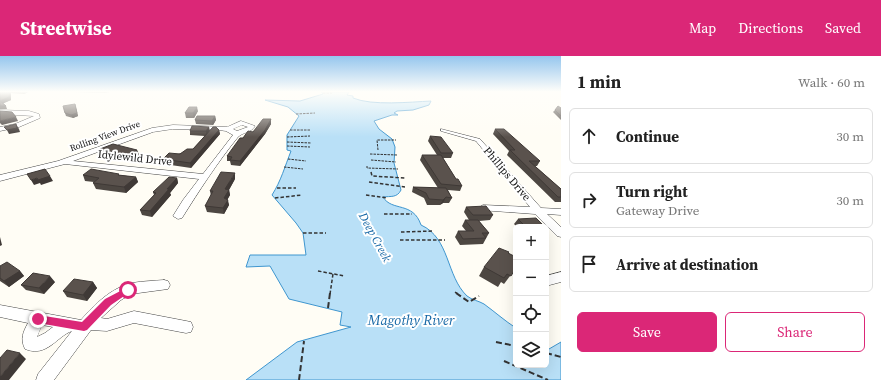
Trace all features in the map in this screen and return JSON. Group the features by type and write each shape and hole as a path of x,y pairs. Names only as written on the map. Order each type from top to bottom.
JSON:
{"street":[{"path":"0,112 29,113 37,115 37,118 23,124 0,130"},
{"name":"Rolling View Drive","path":"0,178 61,163 152,130 173,127 228,128 241,123 252,126 250,129 237,134"},
{"path":"178,216 186,202 237,134 228,128"},
{"name":"Phillips Drive","path":"443,130 478,140 538,211 561,233"},
{"name":"Idylewild Drive","path":"61,163 79,163 205,177"},
{"path":"483,208 561,212"},
{"path":"549,280 561,277"},
{"path":"44,380 86,325 108,302 119,294 128,290 164,285"},
{"path":"0,311 68,324 107,325 134,317 186,327"},
{"path":"38,319 28,340 30,344 37,344 51,339 68,324"}],"path":[{"path":"296,114 315,113"},
{"path":"290,130 310,130"},
{"path":"287,137 310,136"},
{"path":"378,150 377,140 396,140"},
{"path":"287,142 311,142"},
{"path":"287,146 310,147"},
{"path":"370,154 397,155"},
{"path":"288,159 306,161"},
{"path":"371,160 396,162"},
{"path":"367,166 367,168 398,169"},
{"path":"284,167 303,169"},
{"path":"371,172 372,176 405,178"},
{"path":"369,182 405,187"},
{"path":"277,188 296,188"},
{"path":"366,195 387,198"},
{"path":"275,198 302,196"},
{"path":"384,214 412,214"},
{"path":"402,232 434,231"},
{"path":"303,233 326,233"},
{"path":"400,240 445,240"},
{"path":"318,271 345,276"},
{"path":"328,308 333,274"},
{"path":"455,292 469,302 479,296"},
{"path":"299,380 304,341"},
{"path":"496,342 513,345"},
{"path":"549,355 561,357"},
{"path":"504,361 548,380"}],"water":[{"name":"Magothy River","path":"288,107 422,107 413,110 397,111 394,113 398,115 392,115 374,121 379,129 392,139 395,147 394,163 401,190 396,195 383,197 387,202 413,213 421,225 430,231 437,239 443,248 460,288 467,296 484,304 513,326 513,368 549,368 549,349 561,342 561,380 246,380 297,342 351,327 340,325 342,312 289,299 270,266 246,267 250,255 306,255 303,233 272,195 291,151 287,150 287,135 299,116"}],"building":[{"path":"63,107 76,107 77,113 71,115 65,113"},
{"path":"189,107 197,107 193,113 185,113"},
{"path":"557,107 561,108 561,116 555,110"},
{"path":"0,111 12,112 16,117 0,121"},
{"path":"197,116 215,116 212,121 195,120"},
{"path":"263,119 271,119 265,130 240,161 230,160 232,157 227,156 240,138 243,138 248,131 253,132"},
{"path":"16,124 17,128 7,130 4,127"},
{"path":"192,126 209,127 206,131 190,131"},
{"path":"213,127 216,127 219,130 190,163 163,159 169,153 180,154 187,149 193,149"},
{"path":"495,129 504,129 540,161 529,161 561,189 561,197 558,197 510,150 515,150"},
{"path":"430,136 441,137 453,153 441,153"},
{"path":"113,144 137,150 130,156 101,152 105,151 100,149"},
{"path":"422,155 441,155 462,186 441,184"},
{"path":"45,169 50,176 38,180 37,178 31,180 27,174"},
{"path":"91,169 136,177 124,187 93,183 99,178 83,175"},
{"path":"221,172 235,173 225,189 229,190 224,198 228,200 223,208 205,206 213,191 210,191"},
{"path":"169,177 177,178 150,211 140,210 156,193 153,192"},
{"path":"413,187 446,188 452,198 446,197 443,200 429,199 426,193"},
{"path":"486,206 493,215 473,215 466,207"},
{"path":"536,218 542,224 523,224 518,219"},
{"path":"465,220 478,220 489,233 482,233 486,238 463,239 458,231 474,231"},
{"path":"499,248 513,256 513,273 511,276 507,274 504,278 484,267"},
{"path":"7,262 20,271 4,281 0,278 0,266"},
{"path":"33,273 50,276 39,288 21,285"},
{"path":"74,279 93,282 83,295 63,291"},
{"path":"7,350 20,353 0,377 0,358"}],"route":[{"path":"38,319 84,327 108,302 119,294 128,290"}],"water label":[{"name":"Deep Creek","path":"375,237"}]}
